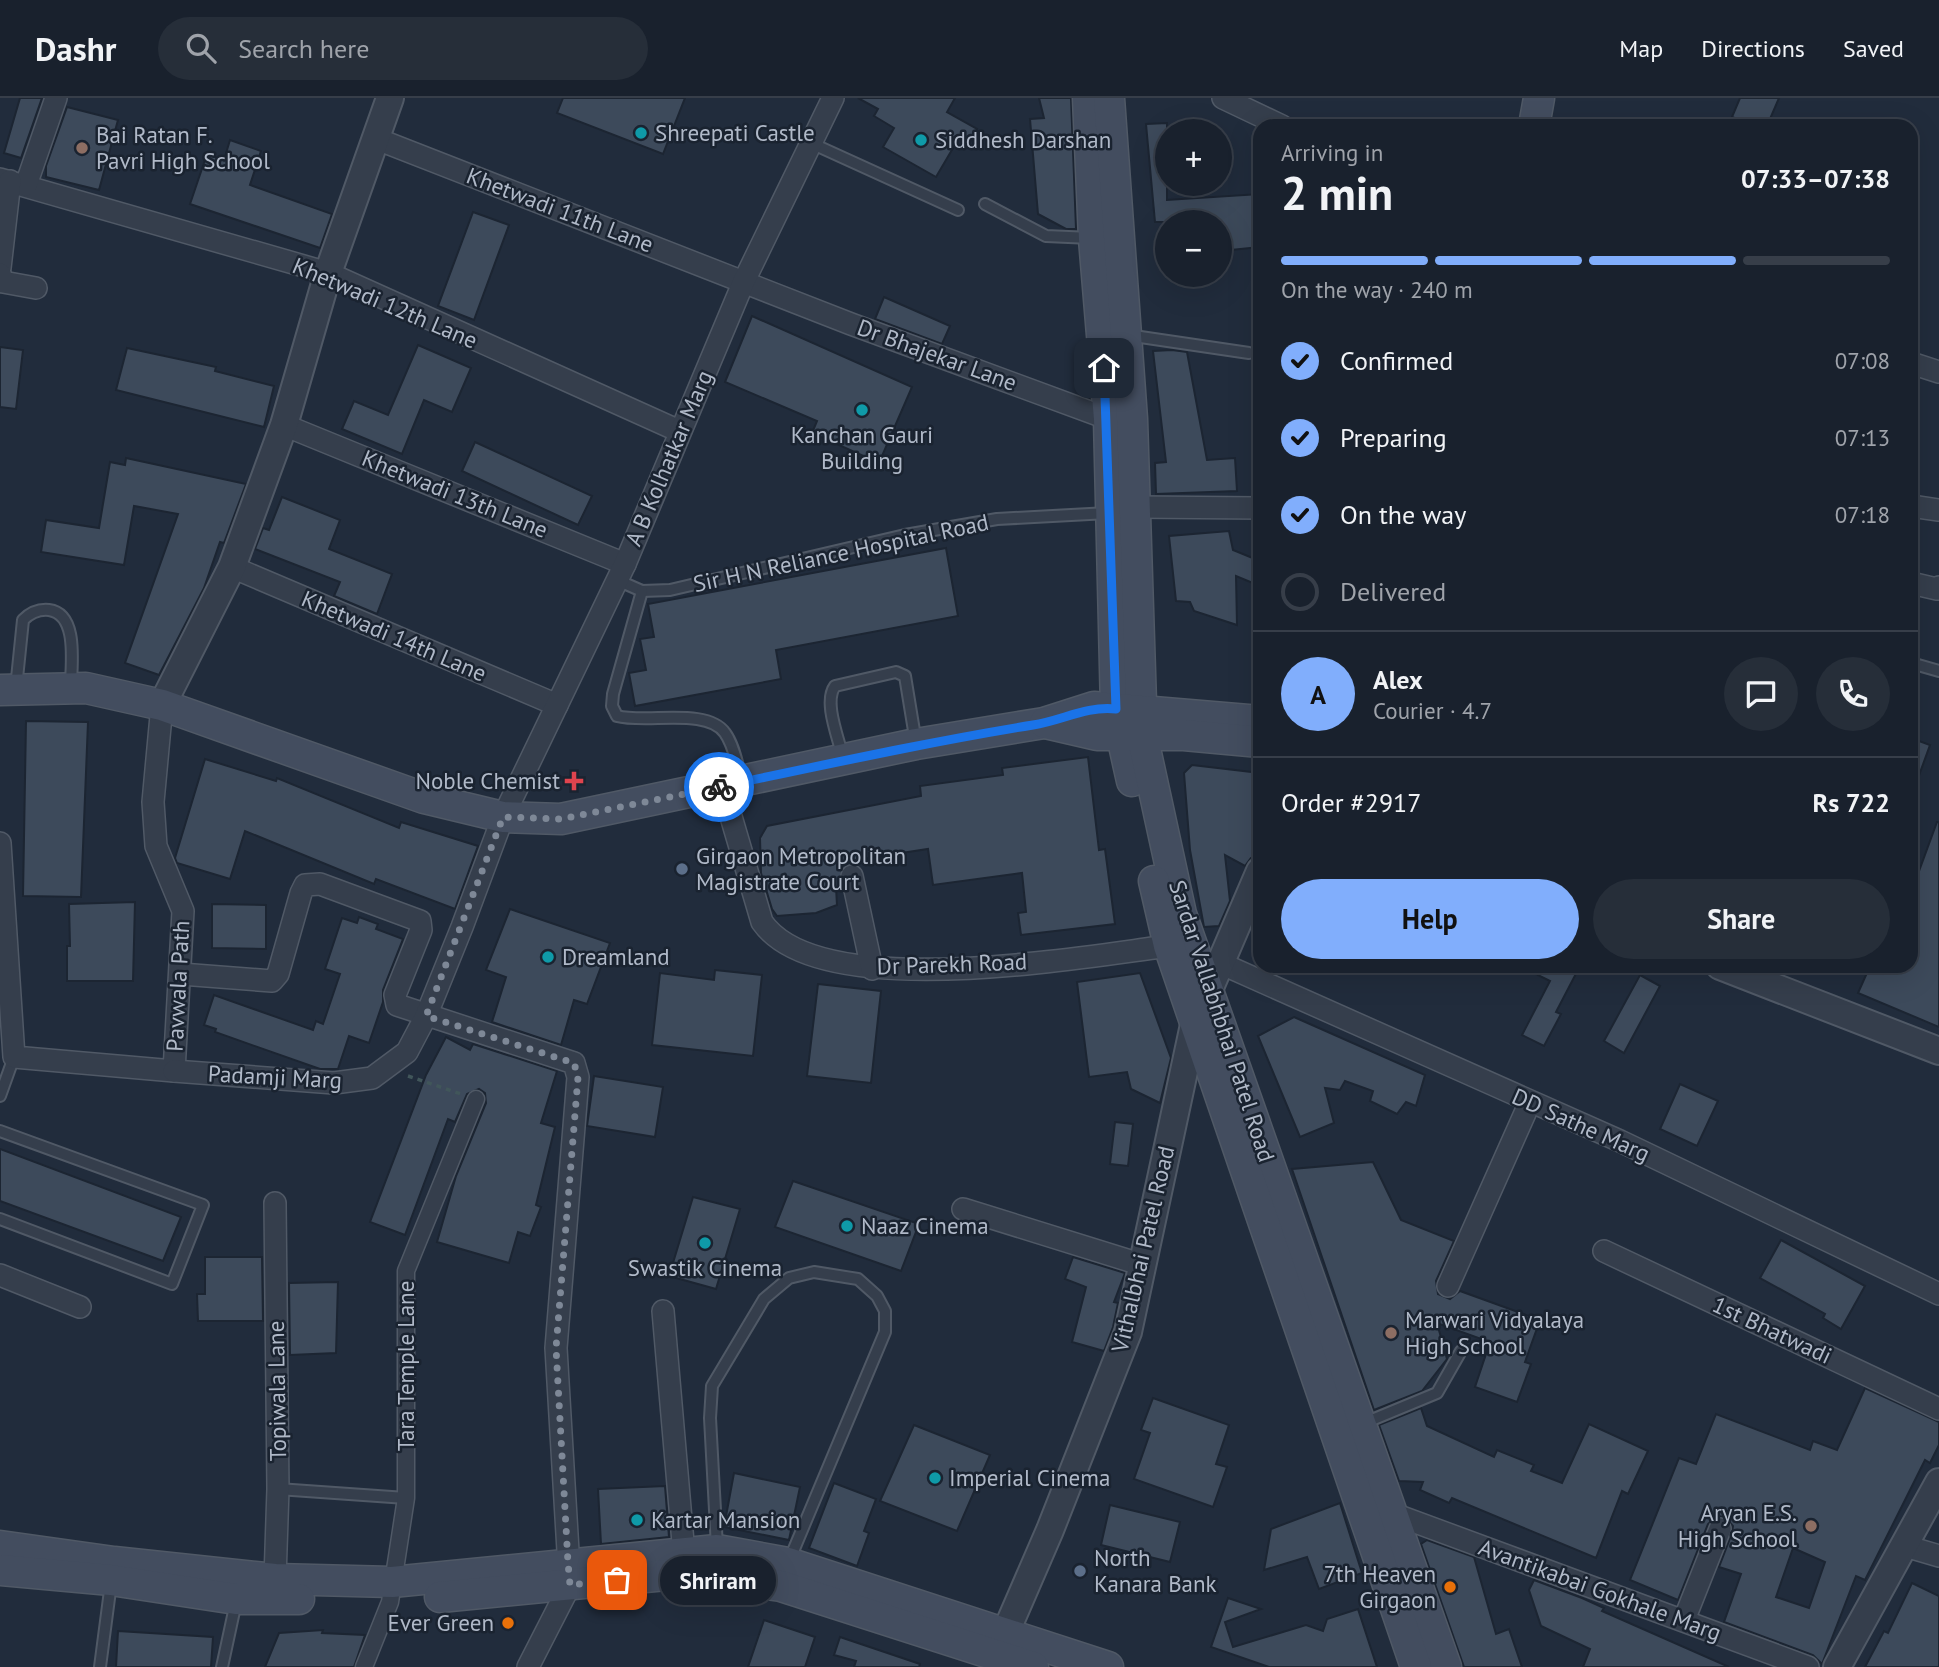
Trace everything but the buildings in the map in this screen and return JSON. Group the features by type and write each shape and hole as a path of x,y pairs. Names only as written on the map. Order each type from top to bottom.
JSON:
{"main road":[{"name":"Sardar Vallabhbhai Patel Road","path":"1088,98 1094,239 1120,419"},
{"name":"Sardar Vallabhbhai Patel Road","path":"1109,98 1125,335 1120,419 1130,722 1169,946 1416,1667"},
{"path":"1535,119 1539,98"},
{"path":"8,690 86,688 162,705 424,798 503,817 561,819 916,744 1044,723 1094,707 1130,722 1253,731"},
{"name":"Sardar Vallabhbhai Patel Road","path":"1130,722 1181,914 1446,1667"},
{"path":"0,1546 236,1599 391,1592 474,1584 569,1574 684,1553 717,1550 788,1563 1034,1667"},
{"path":"0,1570 113,1571 275,1579 391,1592"},
{"path":"569,1574 686,1573 739,1578 781,1586 998,1652 1108,1667"}],"street":[{"path":"0,268 12,182 56,98"},
{"path":"162,705 232,567 284,425 328,273 390,98"},
{"name":"A B Kolhatkar Marg","path":"503,817 621,572 744,281 813,144 833,98"},
{"path":"1223,98 1267,119"},
{"name":"Khetwadi 11th Lane","path":"377,139 744,281"},
{"name":"Khetwadi 12th Lane","path":"12,182 328,273 679,431"},
{"path":"0,274 3,282 9,285 36,288"},
{"name":"Dr Bhajekar Lane","path":"744,281 851,324 1120,419"},
{"path":"1918,365 1939,372"},
{"name":"Khetwadi 13th Lane","path":"284,425 621,572"},
{"path":"1918,507 1939,510"},
{"path":"1123,510 1253,508"},
{"name":"Khetwadi 14th Lane","path":"232,567 557,705"},
{"path":"1918,585 1937,589 1939,587"},
{"name":"Pavwala Path","path":"14,1057 174,1071 183,911 156,846 153,802 162,705"},
{"name":"Dr Parekh Road","path":"732,784 762,922 772,936 803,952 872,969 986,968 1169,946"},
{"name":"Padamji Marg","path":"174,1071 334,1083 372,1078 407,1052 426,1016 503,817"},
{"path":"0,843 14,1057"},
{"path":"852,876 872,969"},
{"path":"181,974 272,981 278,974 301,893 305,885 312,882 420,922 422,925 395,1000 397,1006 563,1057 574,1063 578,1077 556,1348 569,1574 528,1667"},
{"path":"1208,992 1253,887"},
{"name":"DD Sathe Marg","path":"1220,963 1620,1141 1939,1294"},
{"path":"1738,973 1939,1051"},
{"name":"Vithalbhai Patel Road","path":"998,1652 1050,1530 1128,1332 1195,1020"},
{"name":"Tara Temple Lane","path":"364,1667 391,1592 405,1498 406,1271 476,1099"},
{"path":"1448,1286 1530,1102"},
{"name":"Topiwala Lane","path":"275,1203 278,1489 275,1579"},
{"path":"963,1209 1143,1265"},
{"name":"1st Bhatwadi","path":"1604,1251 1939,1409"},
{"path":"0,1275 80,1307"},
{"path":"663,1311 684,1553"},
{"path":"1837,1667 1939,1482"},
{"name":"Avantikabai Gokhale Marg","path":"1391,1513 1808,1667"},
{"path":"1684,1620 1720,1529"},
{"path":"1905,1546 1939,1556"}],"lane":[{"path":"813,144 958,210"},
{"path":"985,204 1046,236 1094,239"},
{"path":"1125,335 1249,353"},
{"name":"Sir H N Reliance Hospital Road","path":"621,572 642,591 670,590 905,535 997,519 1074,516 1123,510"},
{"path":"642,591 612,694 612,706 617,716 631,720 693,718 717,723 727,735 732,784"},
{"path":"8,690 23,620 35,612 50,610 58,614 69,627 71,688"},
{"path":"1918,665 1939,671"},
{"path":"843,760 831,702 832,690 896,672 905,676 916,744"},
{"path":"0,1096 14,1057"},
{"path":"0,1131 203,1205 172,1284 0,1219"},
{"path":"717,1550 710,1418 712,1386 764,1299 789,1278 814,1272 858,1279 877,1296 885,1311 885,1332 788,1563"},
{"path":"1360,1425 1437,1393 1461,1351"},
{"path":"278,1489 405,1498"},
{"path":"100,1667 113,1571"},
{"path":"222,1667 236,1599"}],"path":[{"path":"407,1052 401,1074 476,1099"}],"way so far":[{"path":"617,1580 570,1585 568,1563 556,1348 578,1077 574,1063 563,1057 426,1016 503,817 561,819 719,787"}],"place":[{"name":"Shreepati Castle","path":"641,133"},
{"name":"Siddhesh Darshan","path":"921,140"},
{"name":"Bai Ratan F. Pavri High School","path":"82,148"},
{"name":"Kanchan Gauri Building","path":"862,410"},
{"name":"Noble Chemist","path":"574,781"},
{"name":"Girgaon Metropolitan Magistrate Court","path":"682,869"},
{"name":"Dreamland","path":"548,957"},
{"name":"Naaz Cinema","path":"847,1226"},
{"name":"Swastik Cinema","path":"705,1243"},
{"name":"Marwari Vidyalaya High School","path":"1391,1333"},
{"name":"Imperial Cinema","path":"935,1478"},
{"name":"Kartar Mansion","path":"637,1520"},
{"name":"Aryan E.S. High School","path":"1811,1526"},
{"name":"North Kanara Bank","path":"1080,1571"},
{"name":"Shriram","path":"617,1580"},
{"name":"7th Heaven Girgaon","path":"1450,1587"},
{"name":"Ever Green","path":"508,1623"}],"route":[{"path":"719,787 916,744 1044,723 1094,707 1116,709 1108,419 1104,368"}]}
